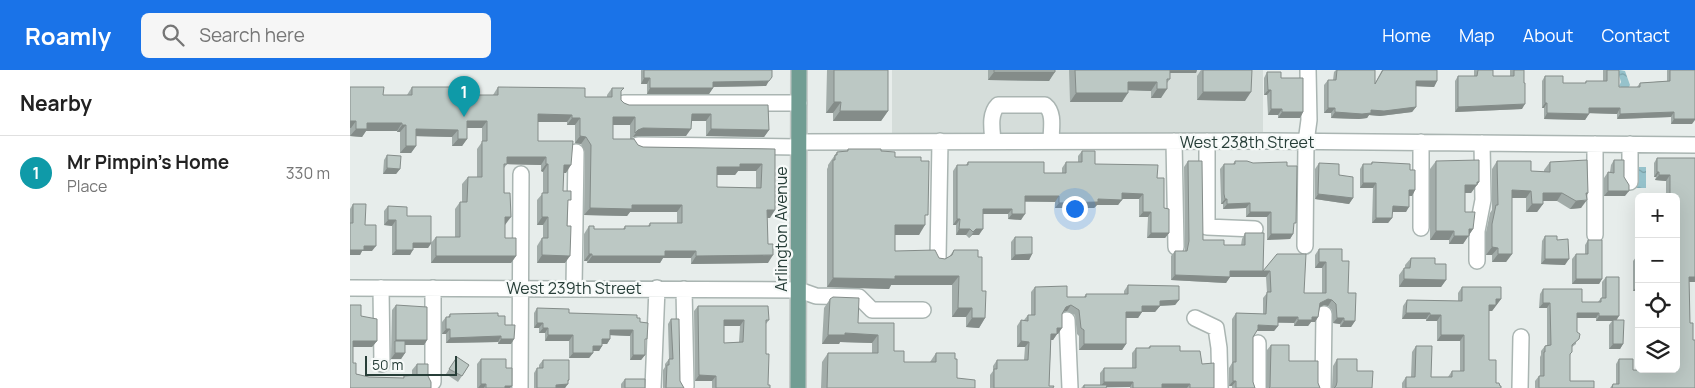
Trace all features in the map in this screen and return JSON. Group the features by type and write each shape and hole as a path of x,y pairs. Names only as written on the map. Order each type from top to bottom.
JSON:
{"main road":[{"name":"Arlington Avenue","path":"798,388 799,70"}],"street":[{"path":"1305,246 1306,142 1309,120 1308,70"},
{"path":"624,103 799,103"},
{"path":"993,141 992,115 993,110 998,105 1045,105 1051,114 1050,142"},
{"path":"1174,141 1176,247"},
{"path":"1207,141 1207,227 1255,229"},
{"name":"West 238th Street","path":"638,144 1207,141 1695,145"},
{"path":"938,259 940,142"},
{"path":"1421,142 1421,228"},
{"path":"1477,262 1477,231 1483,200 1482,143"},
{"path":"1595,144 1595,234"},
{"path":"1630,144 1630,182"},
{"path":"574,288 576,152"},
{"path":"520,388 521,174"},
{"name":"West 239th Street","path":"350,288 799,290 816,296 860,297 872,310 923,310"},
{"path":"381,288 382,364"},
{"path":"433,288 433,382"},
{"path":"653,388 657,288"},
{"path":"684,289 686,386"},
{"path":"1323,388 1324,314"},
{"path":"1195,318 1216,328 1219,348 1220,388"},
{"path":"1067,320 1070,388"},
{"path":"1520,388 1521,337"},
{"path":"1258,343 1258,388"}],"shaded area":[{"path":"892,70 1263,70 1263,141 892,136"}],"water":[{"path":"1620,70 1625,71 1630,85 1628,89 1619,86 1621,82 1618,72"},
{"path":"1636,167 1646,167 1646,188 1636,188"}],"building":[{"path":"644,70 772,70 772,77 769,81 713,82 713,88 650,88 650,78 644,78"},
{"path":"834,70 888,70 888,111 840,111 841,102 834,102"},
{"path":"994,70 1055,70 1055,72 994,72"},
{"path":"1075,70 1170,70 1170,79 1167,79 1167,89 1157,89 1157,82 1128,82 1128,93 1076,93"},
{"path":"1203,70 1252,70 1251,92 1203,92"},
{"path":"1337,70 1375,70 1375,84 1383,70 1437,70 1437,81 1416,81 1416,107 1384,111 1371,110 1371,113 1362,114 1335,112 1335,108 1328,108 1328,80 1336,80"},
{"path":"1478,70 1493,70 1493,76 1514,76 1514,70 1524,70 1525,104 1458,107 1458,76 1477,76"},
{"path":"1607,70 1619,70 1619,87 1640,87 1640,83 1670,81 1670,70 1695,70 1695,119 1674,119 1674,112 1620,114 1620,108 1589,108 1589,114 1547,113 1545,76 1563,76 1563,83 1607,81"},
{"path":"1267,72 1281,72 1281,78 1303,78 1303,112 1282,112 1282,109 1271,109 1271,90 1268,90"},
{"path":"350,87 384,87 383,95 412,95 412,87 469,87 469,95 498,95 498,87 585,88 585,97 612,97 612,88 624,88 621,91 621,100 629,105 768,105 769,130 711,129 711,114 692,114 691,129 643,128 635,133 635,117 613,117 613,139 634,139 638,145 643,147 775,149 775,210 767,210 768,244 773,244 773,255 696,256 696,251 665,251 665,256 592,256 592,254 589,254 589,226 594,226 594,229 625,229 625,226 650,226 650,223 682,223 682,205 632,205 632,209 590,208 591,145 586,137 580,136 580,118 572,118 572,115 538,114 538,141 573,141 571,165 564,165 563,191 571,191 571,200 568,200 567,226 571,226 570,256 542,255 542,238 548,238 548,217 542,217 542,193 548,193 548,164 546,164 546,157 507,157 507,164 504,164 504,193 510,193 511,217 505,217 505,238 516,238 516,256 436,256 436,237 460,237 460,202 467,202 468,177 482,177 482,141 487,141 487,121 467,121 467,139 458,139 458,130 416,129 416,146 406,146 406,125 402,125 402,123 367,123 367,129 356,129 356,121 350,121","holes":["740,164 762,164 761,188 717,187 717,167 740,167"]},
{"path":"848,149 881,149 881,151 895,152 895,157 921,157 921,161 929,161 928,215 925,215 925,225 895,225 895,251 935,250 939,258 945,259 952,255 954,250 978,250 978,257 982,257 982,291 986,291 985,318 972,318 972,308 958,308 959,276 895,276 895,279 833,278 833,160 835,160 837,152 848,151"},
{"path":"1082,151 1095,151 1095,164 1158,165 1157,178 1164,178 1164,208 1169,209 1169,233 1151,233 1151,212 1143,212 1143,194 1122,193 1122,200 1098,199 1098,202 1059,203 1059,196 1025,196 1025,214 1012,214 1012,209 983,209 983,229 976,229 973,232 970,229 959,229 960,219 957,219 957,165 968,165 968,162 1044,162 1044,173 1066,173 1066,162 1082,162"},
{"path":"387,155 401,156 400,169 387,168"},
{"path":"1657,158 1695,158 1695,277 1689,277 1690,323 1693,323 1693,340 1695,340 1695,388 1612,388 1613,384 1619,384 1619,359 1633,359 1633,370 1635,370 1635,373 1680,373 1680,193 1670,193 1670,175 1659,175 1659,172 1657,172"},
{"path":"1479,160 1479,182 1477,182 1477,185 1465,185 1465,212 1475,212 1473,229 1469,229 1469,236 1454,236 1454,231 1436,231 1436,161"},
{"path":"1587,160 1587,200 1576,201 1562,193 1543,193 1543,204 1532,204 1531,191 1512,190 1512,254 1498,254 1498,248 1492,247 1492,224 1496,205 1498,205 1497,161 1531,161 1531,171 1550,172 1550,162"},
{"path":"1614,160 1624,160 1624,177 1629,185 1629,191 1608,191 1608,172 1614,173"},
{"path":"1188,161 1202,161 1203,240 1224,240 1224,245 1245,245 1245,233 1264,233 1263,271 1230,271 1230,277 1175,275 1175,251 1187,251 1189,241"},
{"path":"1235,161 1253,163 1287,162 1287,166 1297,166 1296,223 1294,223 1293,234 1271,234 1271,212 1250,212 1250,203 1227,204 1224,194 1224,164 1235,164"},
{"path":"1372,162 1410,164 1410,170 1415,170 1415,190 1409,190 1409,207 1393,206 1392,218 1376,218 1376,183 1363,183 1363,164 1372,164"},
{"path":"1319,163 1339,164 1339,175 1353,177 1353,198 1318,194"},
{"path":"353,204 366,204 365,225 376,225 376,246 364,246 364,250 350,250 350,223 353,223"},
{"path":"388,206 407,207 407,216 431,216 431,243 413,243 413,250 396,250 396,220 388,220"},
{"path":"1545,236 1557,236 1557,240 1568,239 1569,259 1545,259"},
{"path":"1015,237 1032,237 1032,254 1015,255"},
{"path":"1588,240 1602,240 1602,279 1576,279 1576,254 1588,254"},
{"path":"1319,249 1342,249 1342,261 1349,261 1348,293 1356,293 1355,321 1344,321 1344,318 1337,318 1336,304 1328,299 1320,303 1318,317 1312,317 1312,320 1298,320 1298,317 1278,317 1278,326 1258,325 1258,329 1253,337 1253,382 1255,388 1236,388 1236,381 1233,381 1233,362 1236,362 1236,313 1266,314 1267,292 1271,292 1270,271 1263,271 1277,254 1306,254 1304,293 1326,293 1326,262 1319,262"},
{"path":"1411,258 1435,258 1435,264 1446,264 1446,280 1404,279 1404,268 1410,268"},
{"path":"1606,277 1619,277 1619,316 1599,316 1599,313 1577,313 1577,332 1580,334 1579,339 1572,345 1572,352 1570,354 1570,381 1594,381 1594,388 1539,388 1539,376 1544,376 1545,346 1551,345 1550,303 1543,303 1543,289 1582,289 1582,302 1601,302 1601,298 1606,298"},
{"path":"1128,285 1179,286 1179,300 1160,301 1160,306 1142,306 1142,312 1126,312 1126,344 1084,344 1084,330 1081,328 1079,310 1071,305 1066,307 1062,314 1062,328 1057,328 1057,334 1051,334 1049,386 1054,386 1053,388 994,388 994,369 997,369 997,360 1028,360 1029,342 1021,341 1021,320 1028,321 1028,315 1035,315 1035,287 1067,286 1067,297 1086,297 1086,294 1128,294"},
{"path":"1462,287 1501,287 1501,299 1496,299 1496,305 1489,305 1489,360 1496,360 1496,383 1499,383 1501,388 1406,388 1406,377 1415,377 1416,346 1432,346 1431,377 1452,377 1452,371 1464,371 1464,335 1441,335 1441,315 1406,313 1407,300 1462,301"},
{"path":"833,297 859,298 858,323 894,323 894,351 904,351 904,362 936,362 936,353 955,353 955,359 957,359 957,378 975,380 975,388 827,388 828,353 878,353 878,335 845,333 845,335 828,335 830,299"},
{"path":"350,305 361,305 361,316 377,319 377,341 353,341 353,363 356,363 356,374 369,377 404,378 404,376 417,375 417,364 428,364 431,388 350,388"},
{"path":"396,305 427,307 427,340 396,340"},
{"path":"698,306 768,306 769,320 766,320 766,354 769,354 768,385 770,385 770,388 716,388 716,376 699,375","holes":["724,320 744,320 743,342 724,343"]},
{"path":"537,308 569,309 569,313 637,315 637,318 640,318 640,322 648,323 645,355 633,355 633,330 610,330 610,339 602,339 602,346 593,346 593,353 573,353 573,335 548,335 548,328 543,328 543,323 537,323"},
{"path":"498,313 498,316 505,316 505,325 515,325 514,339 501,339 501,336 450,338 450,329 446,329 446,317 450,317 450,314"},
{"path":"671,319 679,319 680,381 684,388 666,388 667,365 669,365 669,359 673,359"},
{"path":"1613,320 1624,320 1623,344 1613,344"},
{"path":"395,341 405,341 405,353 395,353"},
{"path":"1271,345 1289,345 1289,361 1318,361 1318,383 1320,388 1269,388"},
{"path":"1150,346 1180,346 1180,351 1200,351 1202,364 1214,363 1214,388 1190,388 1190,384 1162,384 1162,388 1133,388 1133,382 1104,382 1104,368 1136,368 1136,348 1150,348"},
{"path":"457,357 469,365 462,376 449,369"},
{"path":"481,359 506,359 506,368 512,368 512,386 486,388 486,384 481,384"},
{"path":"1337,359 1357,359 1357,371 1373,371 1372,388 1334,388 1337,382"},
{"path":"543,360 569,360 568,384 556,385 556,388 537,388 537,368 543,368"},
{"path":"625,379 645,379 645,388 625,388"},
{"path":"1084,385 1107,385 1106,388 1084,388"}],"place":[{"name":"Mr Pimpin's Home","path":"464,117"}]}
